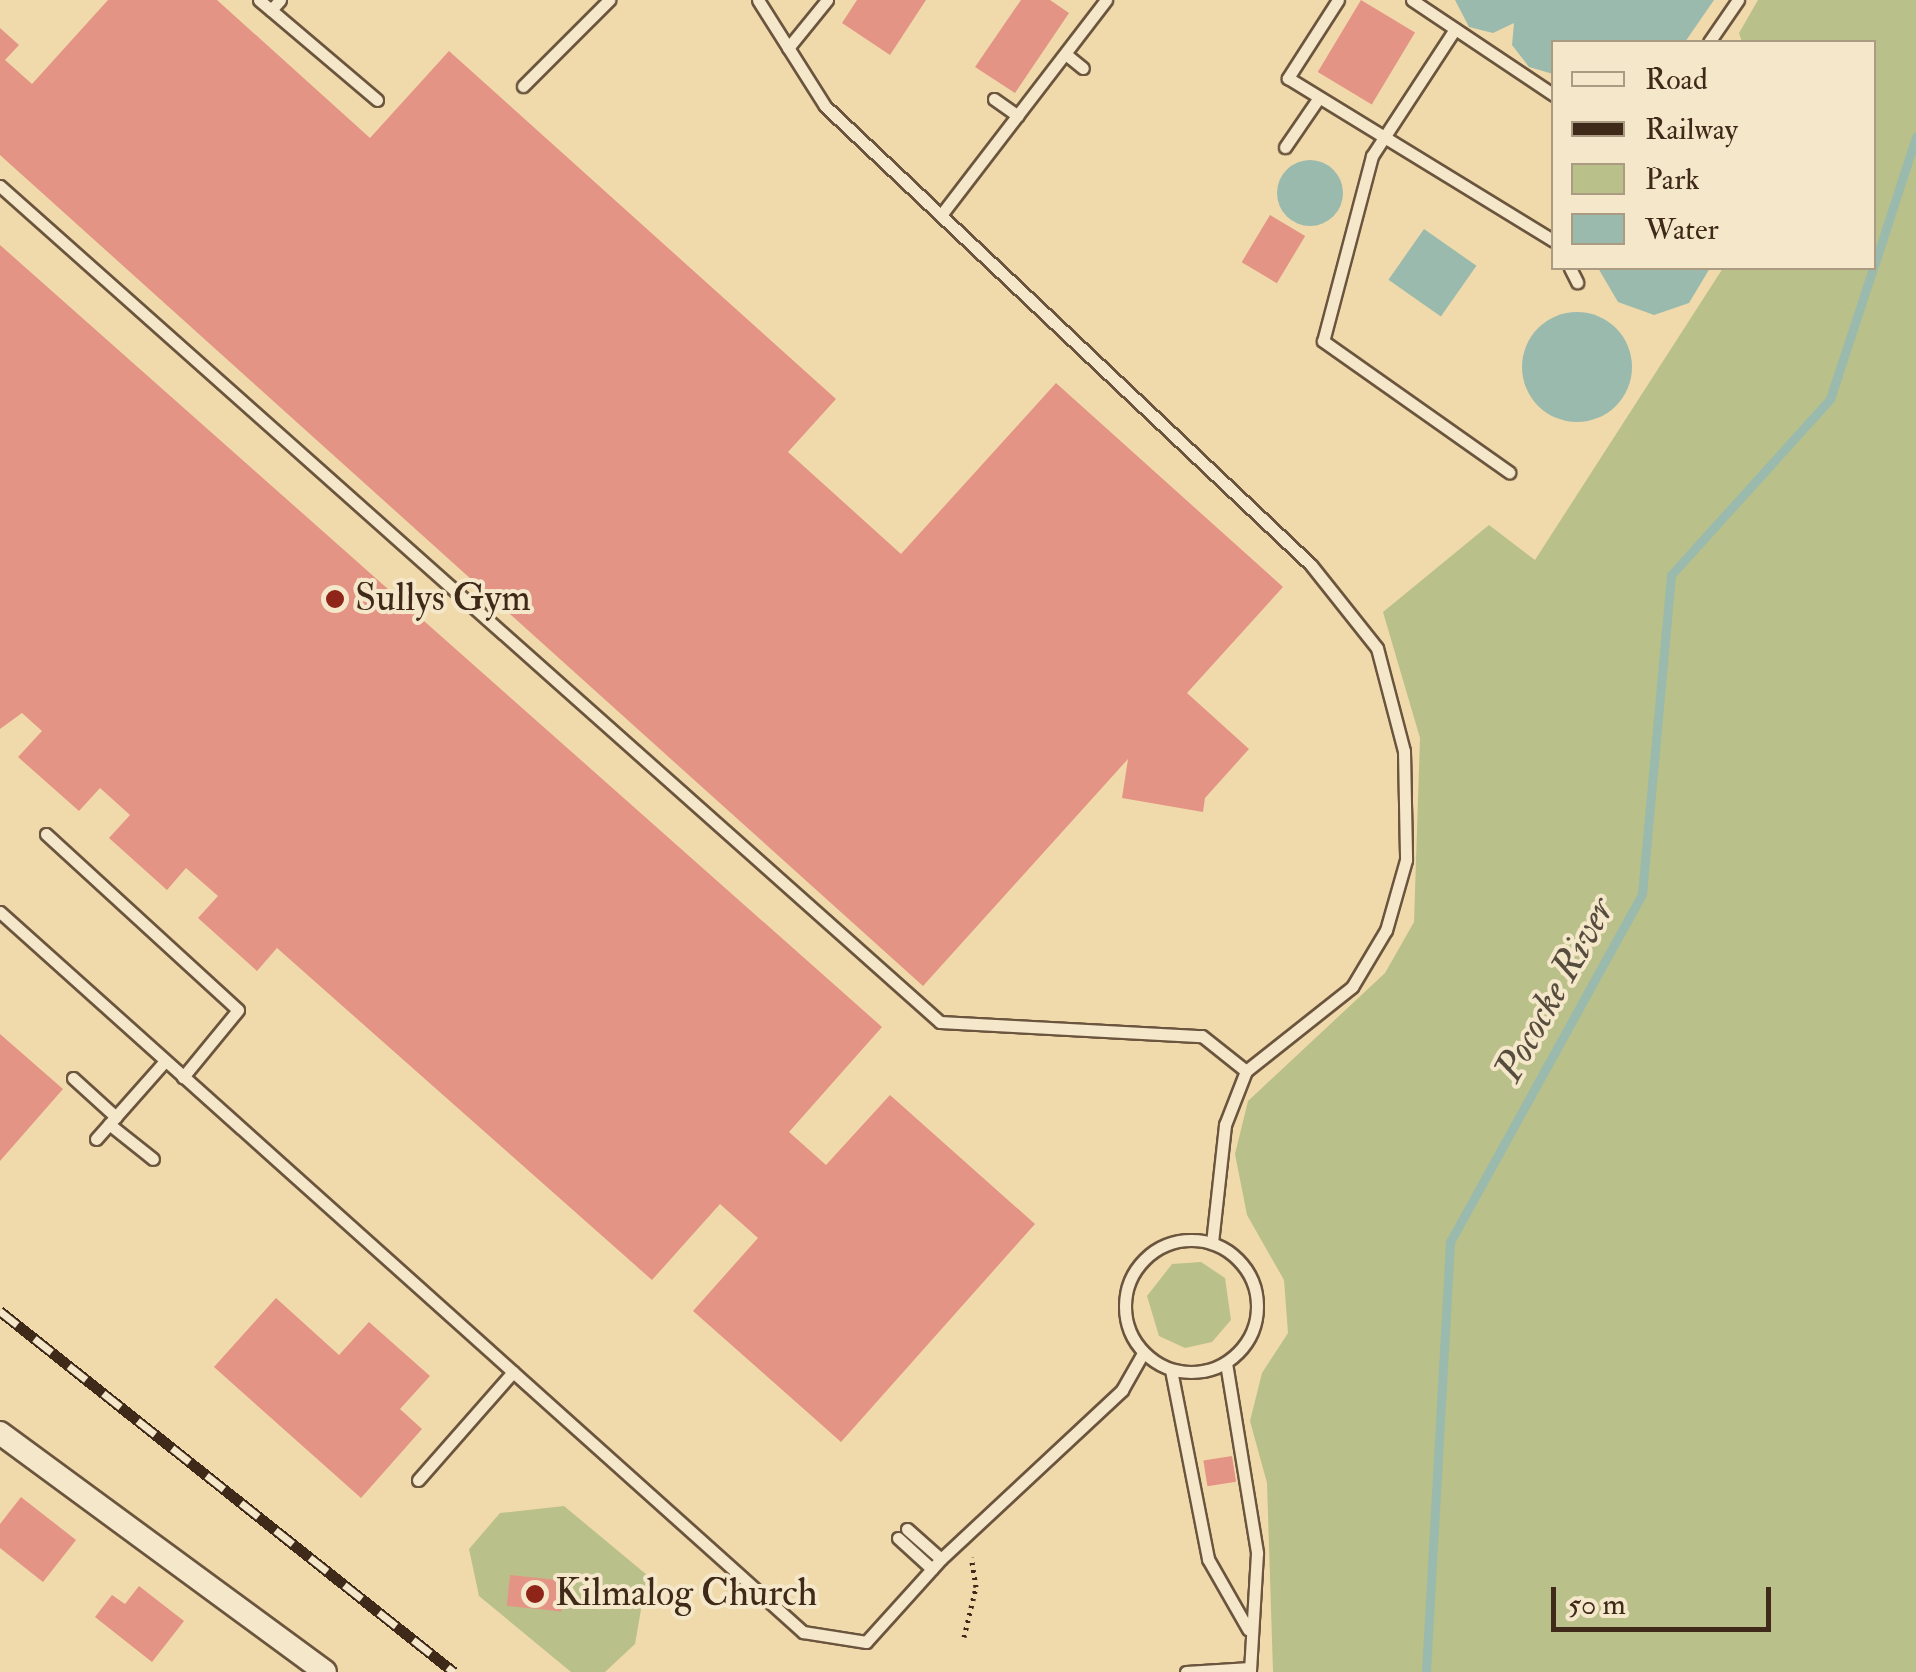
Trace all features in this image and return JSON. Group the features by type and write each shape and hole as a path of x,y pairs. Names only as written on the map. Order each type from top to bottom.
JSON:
{"street":[{"path":"0,1433 326,1672"}],"lane":[{"path":"260,0 276,5 378,100"},
{"path":"523,86 609,0"},
{"path":"758,0 825,106 1311,565 1376,648 1404,751 1406,860 1386,930 1352,987 1246,1071 1225,1126 1212,1243"},
{"path":"788,48 827,0"},
{"path":"941,215 1068,56 1106,0"},
{"path":"1338,0 1288,78 1354,124 1388,133 1551,239"},
{"path":"1412,0 1551,93"},
{"path":"1709,40 1738,0"},
{"path":"1455,29 1372,156 1323,342 1510,472"},
{"path":"1068,56 1084,68"},
{"path":"994,99 1018,116"},
{"path":"1285,147 1318,99"},
{"path":"0,186 940,1022 1202,1036 1246,1071"},
{"path":"1571,270 1577,282"},
{"path":"46,834 238,1010 183,1077"},
{"path":"0,912 803,1632 866,1642 941,1558 1122,1390 1143,1353"},
{"path":"96,1139 165,1061"},
{"path":"73,1078 152,1159"},
{"path":"1212,1243 1246,1269 1257,1309 1242,1350 1226,1364 1171,1370 1143,1353 1124,1314 1134,1271 1168,1244 1212,1243"},
{"path":"1186,1672 1250,1670 1248,1630 1257,1553 1226,1364"},
{"path":"1171,1370 1208,1559 1248,1630"},
{"path":"418,1480 513,1372"},
{"path":"932,1569 903,1534 941,1558"}],"path":[{"path":"964,1637 976,1587 970,1554"}],"green space":[{"path":"1758,0 1916,0 1916,1672 1273,1672 1267,1483 1250,1421 1262,1373 1288,1333 1284,1280 1247,1215 1235,1154 1248,1101 1385,973 1414,922 1420,738 1383,612 1489,525 1535,560 1722,270 1876,270 1876,40 1741,40 1739,33"},
{"path":"1201,1262 1225,1278 1231,1320 1212,1342 1185,1348 1159,1336 1147,1296 1172,1264"},
{"path":"564,1506 647,1575 635,1644 605,1672 571,1672 479,1596 469,1549 500,1513"}],"water":[{"path":"1455,0 1714,0 1686,40 1551,40 1551,73 1529,67 1512,45 1514,23 1493,33 1469,27"},
{"path":"1310,160 1333,170 1343,193 1333,216 1310,226 1287,216 1277,193 1287,170"},
{"path":"1424,229 1476,266 1441,316 1388,280"},
{"path":"1599,270 1709,270 1689,303 1654,315 1618,302"},
{"path":"1577,312 1598,317 1616,328 1627,346 1632,367 1627,388 1616,406 1598,417 1577,422 1556,417 1538,406 1527,388 1522,367 1527,346 1538,328 1556,317"}],"building":[{"path":"108,0 217,0 370,138 449,51 836,399 788,452 901,554 1056,383 1283,587 1187,693 1249,749 1205,798 1203,812 1122,798 1128,759 923,986 0,155 0,28 19,45 5,60 32,84"},
{"path":"857,0 926,0 890,55 842,23"},
{"path":"1021,0 1050,0 1069,13 1015,93 975,67"},
{"path":"1361,0 1415,32 1372,104 1318,72"},
{"path":"1270,215 1305,236 1277,283 1242,262"},
{"path":"0,245 882,1027 789,1132 826,1165 890,1095 1035,1224 841,1442 693,1311 758,1238 720,1204 652,1280 277,948 257,971 198,918 218,896 186,868 167,890 109,838 130,815 100,788 79,811 18,757 42,731 22,713 0,729"},
{"path":"0,1034 63,1089 0,1161"},
{"path":"276,1298 339,1355 369,1322 430,1376 400,1409 422,1429 361,1498 214,1367"},
{"path":"1232,1456 1236,1482 1207,1486 1203,1461"},
{"path":"21,1497 76,1540 43,1582 0,1548 0,1524"},
{"name":"Kilmalog Church","path":"510,1575 565,1581 561,1612 507,1606"},
{"path":"139,1586 184,1621 152,1662 95,1617 112,1595 125,1604"}],"waterway":[{"name":"Pococke River","path":"1876,260 1916,137"},
{"name":"Pococke River","path":"1426,1672 1450,1242 1642,894 1671,575 1830,399 1872,270"}],"railway":[{"path":"0,1311 454,1672"}],"place":[{"name":"Sullys Gym","path":"335,599"},
{"name":"Kilmalog Church","path":"535,1594"}]}
